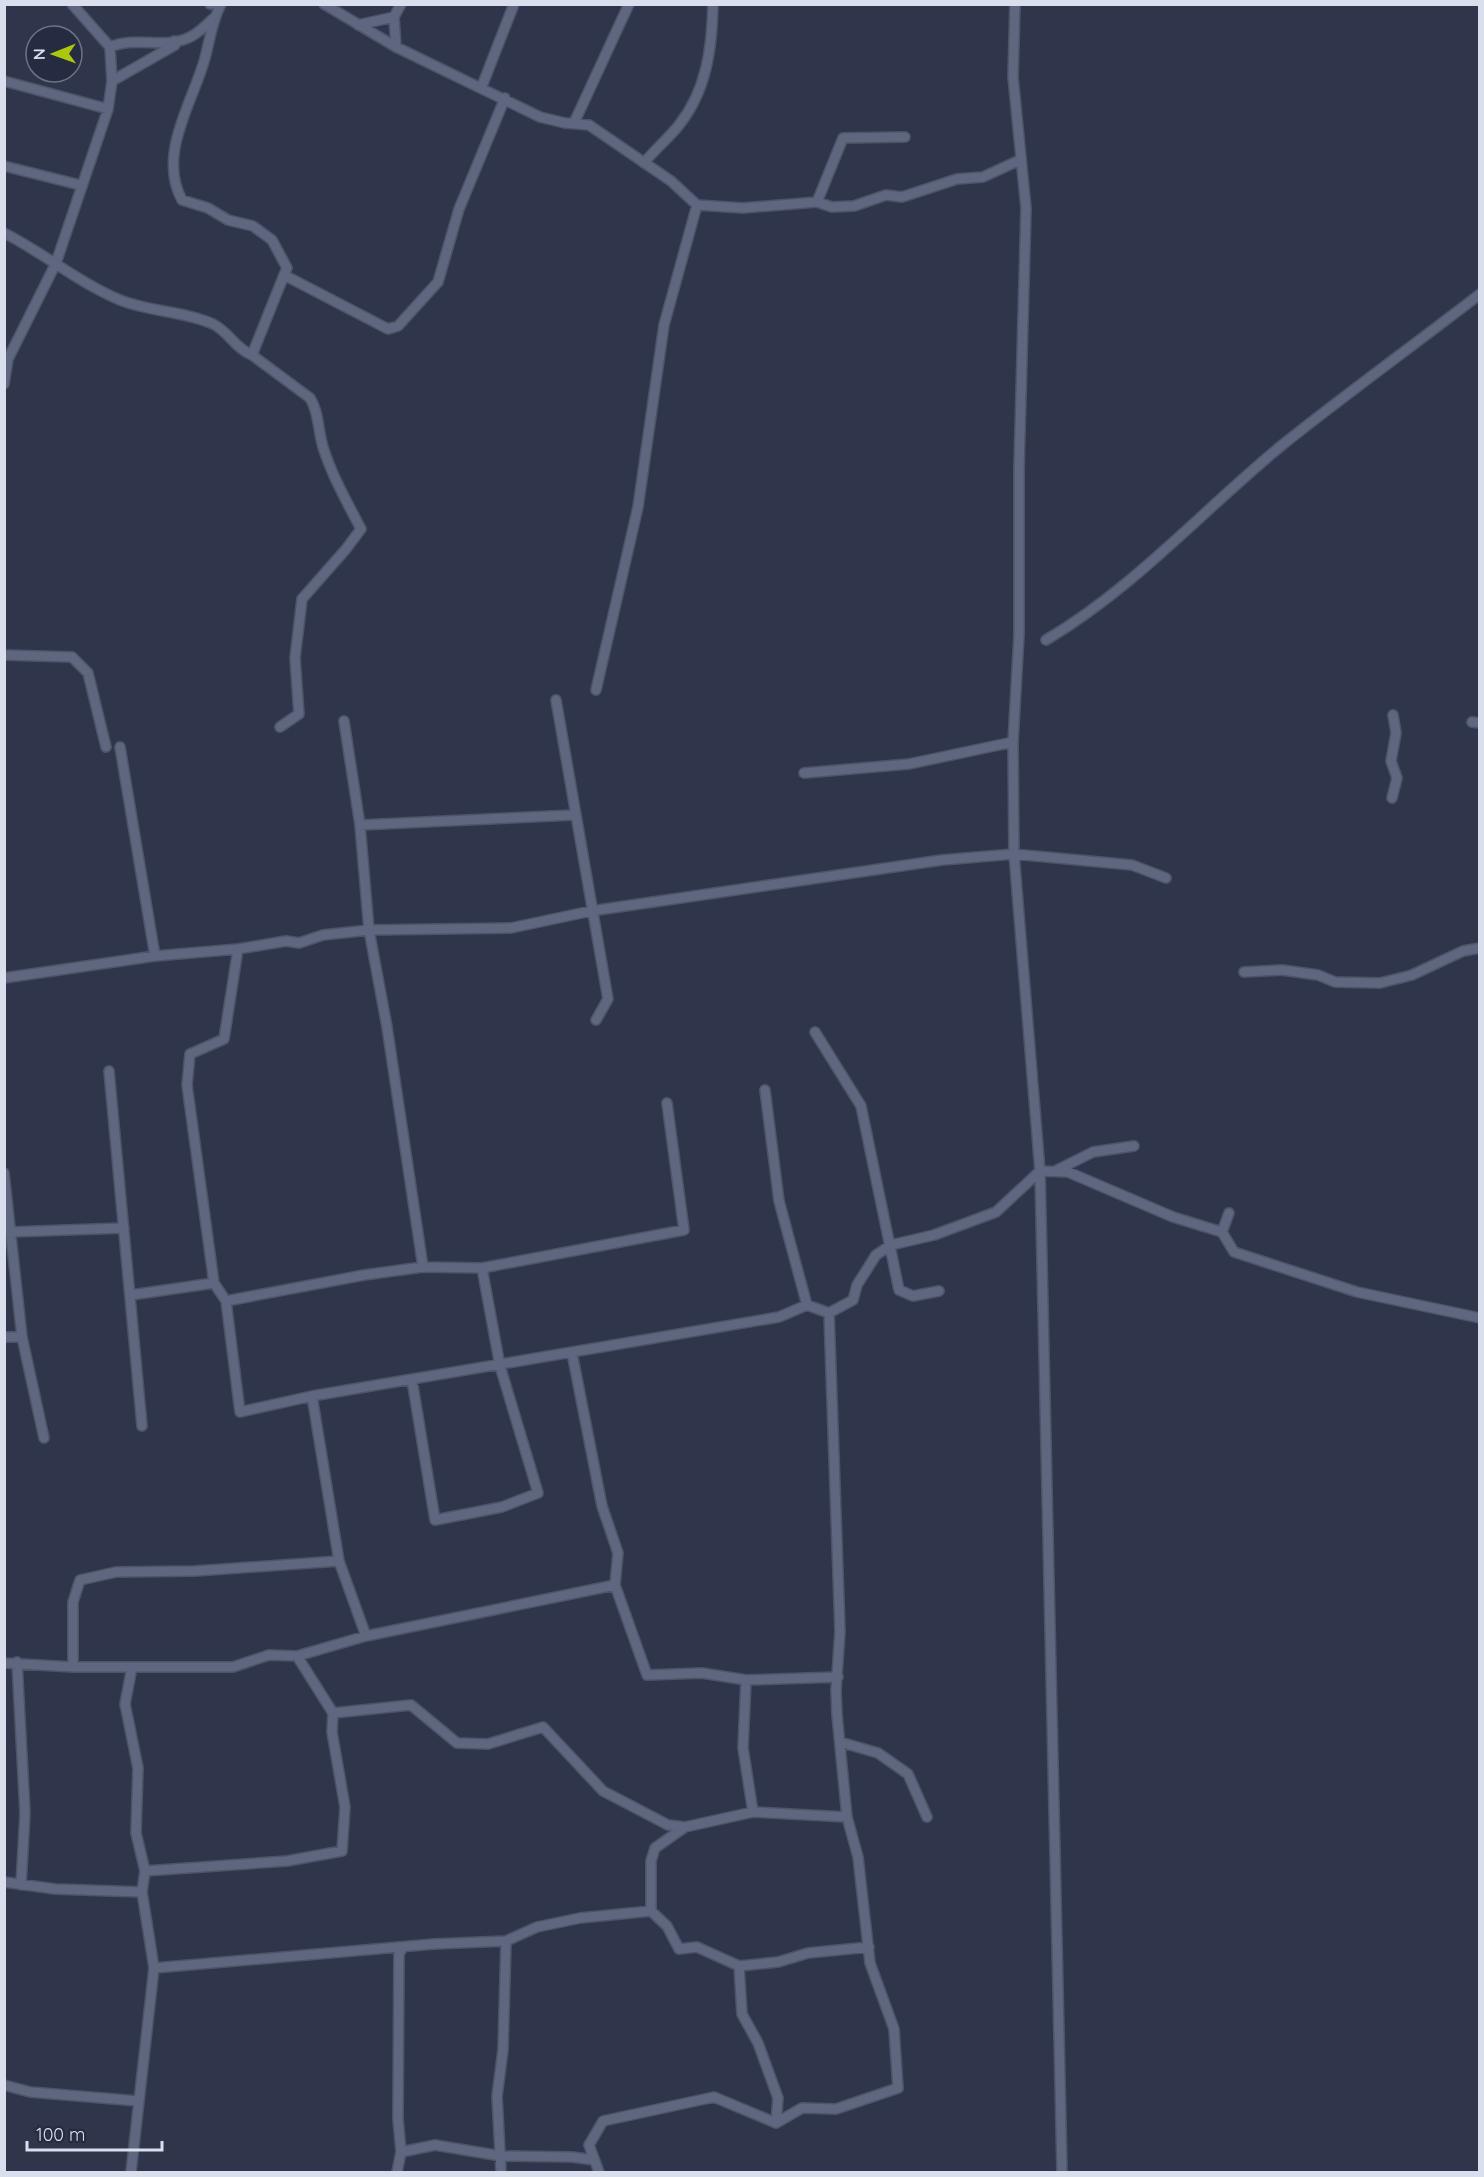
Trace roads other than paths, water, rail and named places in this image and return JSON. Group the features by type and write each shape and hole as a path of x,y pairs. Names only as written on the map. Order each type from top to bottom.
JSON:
{"street":[{"path":"4,384 6,359 56,263 80,185 108,109 112,81 110,47 72,4"},
{"path":"221,4 214,18 205,59 175,147 175,188 182,200 208,208 228,220 253,226 272,240 284,260 287,268 252,355"},
{"path":"324,4 396,47 482,86 540,117 589,125 671,181 697,205 743,208 817,202 832,207 854,206 886,195 902,197 957,179 983,177 1020,160"},
{"path":"396,47 394,17 401,4"},
{"path":"482,86 514,4"},
{"path":"574,123 628,4"},
{"path":"644,163 681,123 700,87 711,50 713,4"},
{"path":"1015,4 1013,77 1026,208 1019,468 1019,635 1013,742 1014,854 1040,1171 1062,2172"},
{"path":"358,25 394,17"},
{"path":"110,47 124,41 188,39 214,18"},
{"path":"112,81 175,45 174,41"},
{"path":"4,81 108,109"},
{"path":"284,274 388,329 398,327 438,282 459,209 505,98"},
{"path":"817,202 843,138 906,137"},
{"path":"4,166 80,185"},
{"path":"596,690 638,507 664,325 697,205"},
{"path":"4,233 93,287 121,300 214,325 232,338 243,351 252,355 310,398 316,407 320,436 332,474 361,529 302,599 295,658 298,714 280,727"},
{"path":"1046,640 1074,623 1134,576 1281,446 1479,294"},
{"path":"4,655 72,657 88,673 106,747"},
{"path":"556,700 608,999 596,1020"},
{"path":"1392,798 1397,778 1391,761 1396,733 1393,715"},
{"path":"344,722 360,825 369,930 387,1028 423,1267"},
{"path":"804,773 909,764 1013,742"},
{"path":"120,747 155,956"},
{"path":"360,825 574,814"},
{"path":"4,978 155,956 238,949 286,941 299,943 323,935 369,930 511,928 591,911 942,860 1014,854 1132,866 1166,879"},
{"path":"1244,972 1282,970 1318,975 1335,982 1380,983 1412,975 1463,951 1479,948"},
{"path":"238,949 224,1040 189,1054 187,1085 214,1283 226,1301 240,1412 312,1396 779,1317 807,1305 829,1313 853,1300 857,1285 876,1255 891,1245 934,1235 996,1212 1040,1171 1068,1172 1173,1217 1222,1232 1234,1252 1357,1292 1479,1318"},
{"path":"815,1032 861,1106 899,1290 913,1296 939,1290"},
{"path":"109,1071 142,1426"},
{"path":"765,1090 779,1201 807,1305"},
{"path":"226,1301 364,1275 423,1267 482,1268 684,1230 667,1103"},
{"path":"1055,1171 1093,1152 1134,1146"},
{"path":"4,1173 22,1337 44,1438"},
{"path":"1222,1232 1229,1213"},
{"path":"10,1232 124,1228"},
{"path":"411,1380 435,1520 502,1507 538,1493 500,1366 482,1268"},
{"path":"131,1295 214,1283"},
{"path":"776,2123 802,2108 836,2109 898,2088 894,2029 870,1963 858,1857 847,1817 840,1742 836,1690 840,1631 829,1313"},
{"path":"4,1337 22,1337"},
{"path":"572,1353 602,1506 618,1552 615,1585 647,1675 702,1673 746,1680 838,1677"},
{"path":"312,1396 339,1561 366,1636"},
{"path":"73,1667 73,1602 80,1580 116,1572 195,1571 339,1561"},
{"path":"4,1663 73,1667 234,1667 269,1655 297,1656 366,1636 615,1585"},
{"path":"145,1871 287,1861 342,1851 345,1807 332,1732 333,1713 297,1656"},
{"path":"17,1662 25,1813 21,1885"},
{"path":"131,2172 154,1968 142,1892 145,1871 136,1833 138,1768 125,1704 132,1667"},
{"path":"746,1680 743,1748 753,1812"},
{"path":"333,1713 411,1705 457,1743 488,1744 543,1727 603,1791 668,1825 685,1827 753,1812 847,1817"},
{"path":"840,1742 878,1753 908,1774 927,1817"},
{"path":"685,1827 655,1848 651,1861 651,1911 667,1926 679,1949 697,1947 739,1966 778,1962 808,1953 868,1947"},
{"path":"4,1882 55,1889 142,1892"},
{"path":"154,1968 403,1947 506,1941 537,1927 580,1918 651,1911"},
{"path":"501,2172 497,2096 503,2050 506,1941"},
{"path":"397,2172 401,2152 398,2119 399,1954 403,1947"},
{"path":"739,1966 742,2014 758,2043 778,2098 776,2123"},
{"path":"4,2085 30,2092 138,2101"},
{"path":"599,2172 589,2145 603,2121 714,2097 776,2123"},
{"path":"401,2152 435,2145 501,2156 572,2157 594,2160"}]}
